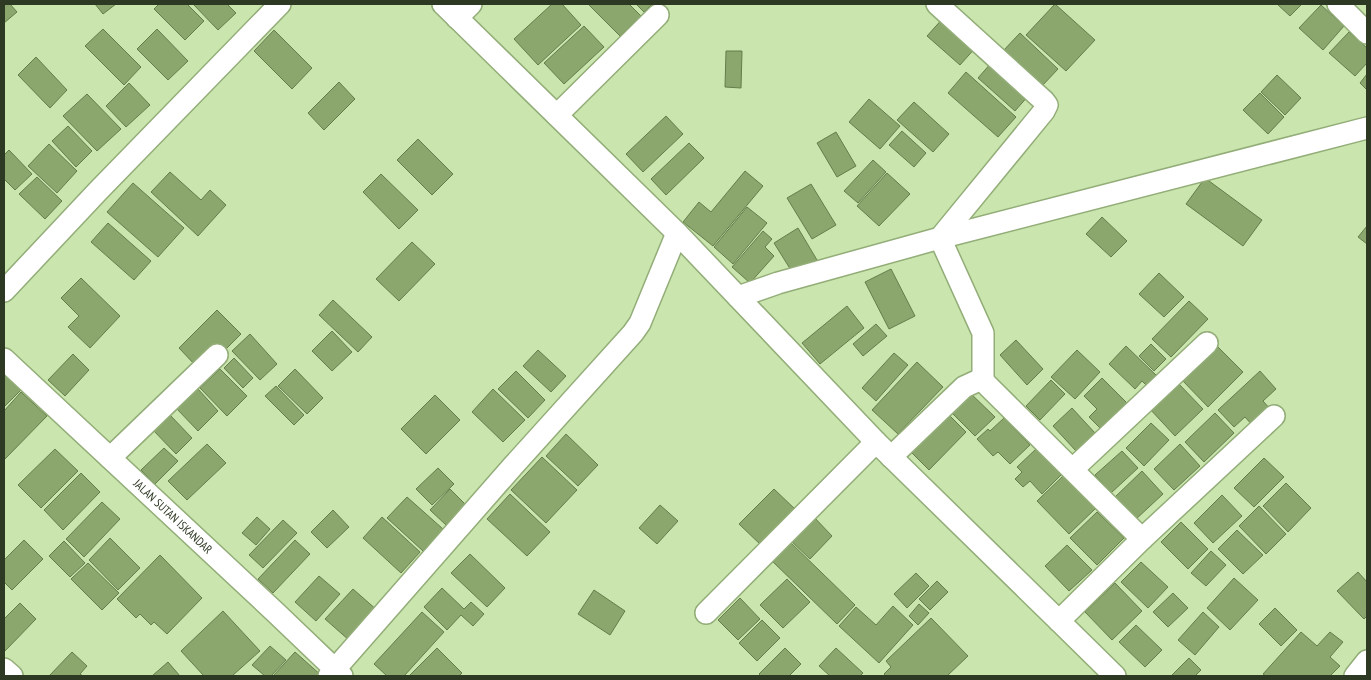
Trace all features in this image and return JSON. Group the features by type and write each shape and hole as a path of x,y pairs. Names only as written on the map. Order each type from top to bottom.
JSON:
{"street":[{"path":"4,291 98,191 280,4"},
{"path":"936,4 1047,104 1044,112 940,238"},
{"path":"1338,4 1367,33"},
{"path":"457,8 557,115 677,233 876,442 1115,676"},
{"path":"557,115 658,15"},
{"path":"738,297 778,283 940,238 1367,128"},
{"path":"335,674 513,466 633,333 640,323 677,233"},
{"path":"940,238 983,332 983,381"},
{"path":"1073,469 1207,343"},
{"path":"110,458 217,355"},
{"name":"JALAN SUTAN ISKANDAR","path":"4,359 274,611 335,674"},
{"path":"892,457 964,387 977,381 983,381 1142,539"},
{"path":"1059,620 1142,539 1274,416"},
{"path":"706,613 876,442"},
{"path":"1355,676 1367,661"},
{"path":"4,669 12,676"}],"building":[{"path":"4,4 10,4 17,12 4,23"},
{"path":"95,4 116,4 103,14"},
{"path":"159,4 187,4 204,21 185,40 154,9"},
{"path":"193,4 227,4 236,13 218,30"},
{"path":"552,4 562,4 581,25 538,65 514,39"},
{"path":"588,4 629,4 641,16 620,36"},
{"path":"636,4 652,4 644,12"},
{"path":"1055,4 1095,40 1066,71 1026,35"},
{"path":"1277,4 1302,4 1290,16"},
{"path":"1321,5 1344,26 1323,50 1299,28"},
{"path":"945,16 977,46 960,65 927,36"},
{"path":"584,26 604,47 564,84 544,63"},
{"path":"103,29 141,67 124,85 85,46"},
{"path":"157,29 188,61 168,80 137,49"},
{"path":"274,30 312,68 292,89 254,51"},
{"path":"1349,32 1367,48 1367,63 1355,76 1329,53"},
{"path":"1020,33 1058,69 1041,87 1003,51"},
{"path":"726,51 742,51 741,88 725,87"},
{"path":"36,57 67,90 50,108 18,75"},
{"path":"992,62 1029,95 1015,111 978,78"},
{"path":"966,72 1016,117 998,137 948,93"},
{"path":"1367,74 1367,90 1360,83"},
{"path":"1277,75 1301,98 1285,115 1261,92"},
{"path":"339,82 355,99 324,130 308,113"},
{"path":"129,83 150,105 126,127 106,106"},
{"path":"1260,93 1284,117 1268,134 1243,110"},
{"path":"87,94 121,129 97,151 63,116"},
{"path":"869,99 900,126 880,149 849,122"},
{"path":"914,102 949,134 933,152 897,120"},
{"path":"666,116 683,134 643,172 626,154"},
{"path":"68,126 92,151 76,167 52,141"},
{"path":"902,131 926,153 914,167 889,145"},
{"path":"836,132 856,166 837,177 817,143"},
{"path":"418,139 453,174 432,195 397,160"},
{"path":"689,143 704,158 666,195 651,179"},
{"path":"49,144 77,171 57,193 28,166"},
{"path":"9,150 32,174 15,190 4,179 4,155"},
{"path":"873,160 886,172 858,203 844,191"},
{"path":"745,171 763,186 713,246 683,222 699,202 711,212"},
{"path":"170,172 201,200 210,190 226,205 198,236 151,192"},
{"path":"887,173 910,194 879,226 857,206"},
{"path":"381,174 418,210 399,229 363,192"},
{"path":"37,177 62,201 45,219 19,194"},
{"path":"1205,178 1262,220 1243,246 1186,204"},
{"path":"133,183 184,228 158,257 107,212"},
{"path":"811,184 836,225 812,239 787,198"},
{"path":"747,207 767,223 733,264 714,247"},
{"path":"1102,217 1127,241 1111,257 1086,234"},
{"path":"108,223 151,261 134,280 91,242"},
{"path":"1367,226 1367,244 1358,237"},
{"path":"798,228 817,260 794,275 774,243"},
{"path":"763,231 772,239 765,247 774,256 750,283 732,267"},
{"path":"412,242 435,264 399,301 376,279"},
{"path":"891,269 915,316 889,329 865,282"},
{"path":"1159,273 1184,297 1164,317 1139,294"},
{"path":"81,278 120,316 90,348 68,327 79,316 61,298"},
{"path":"333,300 372,337 358,352 319,315"},
{"path":"1189,301 1208,319 1171,357 1152,339"},
{"path":"847,306 864,328 820,364 802,343"},
{"path":"217,310 241,334 223,352 196,366 179,348"},
{"path":"876,324 887,336 863,356 853,344"},
{"path":"332,331 352,352 332,371 312,351"},
{"path":"250,334 277,364 260,380 232,351"},
{"path":"1016,340 1043,369 1027,385 1000,355"},
{"path":"1151,344 1166,359 1154,371 1139,356"},
{"path":"1126,346 1157,376 1147,386 1142,381 1135,389 1109,364"},
{"path":"1217,346 1243,372 1208,407 1182,380"},
{"path":"538,350 566,376 551,392 523,366"},
{"path":"1077,350 1100,372 1075,399 1051,377"},
{"path":"894,353 908,365 876,401 862,388"},
{"path":"73,354 89,370 65,396 48,380"},
{"path":"234,358 253,378 243,388 224,368"},
{"path":"917,362 943,387 898,434 872,410"},
{"path":"220,369 247,396 227,416 200,388"},
{"path":"295,369 323,398 307,414 278,386"},
{"path":"516,371 545,400 528,418 498,389"},
{"path":"1260,371 1276,389 1263,401 1271,410 1253,426 1245,417 1234,427 1218,410"},
{"path":"4,372 22,389 4,407"},
{"path":"1102,378 1128,404 1102,430 1089,417 1097,409 1084,396"},
{"path":"1051,380 1065,394 1040,420 1026,406"},
{"path":"1177,382 1203,409 1175,436 1149,408"},
{"path":"276,386 304,415 294,425 265,396"},
{"path":"198,389 218,411 198,431 177,409"},
{"path":"493,389 525,420 503,442 472,412"},
{"path":"967,390 995,417 975,436 948,409"},
{"path":"21,392 47,416 4,460 4,411"},
{"path":"435,395 460,420 426,454 401,429"},
{"path":"1072,408 1095,433 1076,451 1053,426"},
{"path":"944,410 966,432 929,470 907,448"},
{"path":"1215,413 1234,433 1204,462 1185,442"},
{"path":"169,414 192,438 176,454 153,430"},
{"path":"1004,418 1030,445 1010,464 998,452 993,456 977,439 988,429 990,431"},
{"path":"1151,423 1169,440 1144,466 1126,448"},
{"path":"566,434 598,465 578,486 546,456"},
{"path":"207,444 226,463 187,500 168,481"},
{"path":"1180,444 1200,466 1174,490 1154,469"},
{"path":"164,448 178,461 155,484 141,470"},
{"path":"55,449 78,471 41,508 18,485"},
{"path":"1036,449 1061,475 1042,494 1030,481 1023,487 1015,479 1022,472 1017,467"},
{"path":"1122,451 1138,468 1111,493 1095,475"},
{"path":"542,457 577,490 546,523 511,490"},
{"path":"1264,458 1284,477 1254,507 1234,488"},
{"path":"438,468 454,484 432,505 416,489"},
{"path":"1142,471 1163,494 1135,520 1114,498"},
{"path":"81,473 100,492 63,530 44,510"},
{"path":"1064,475 1096,508 1069,534 1037,501"},
{"path":"1286,483 1311,508 1288,532 1263,506"},
{"path":"450,489 465,504 446,525 430,510"},
{"path":"774,489 797,511 763,547 739,524"},
{"path":"510,494 550,532 527,556 487,519"},
{"path":"1222,495 1242,516 1213,543 1194,523"},
{"path":"407,497 443,529 423,551 387,518"},
{"path":"102,502 120,519 84,557 66,539"},
{"path":"660,505 678,521 657,544 639,528"},
{"path":"1259,506 1286,534 1266,554 1239,526"},
{"path":"333,510 349,527 327,548 311,532"},
{"path":"1097,512 1124,538 1097,565 1070,538"},
{"path":"812,515 832,536 810,559 789,539"},
{"path":"257,517 270,529 256,545 242,533"},
{"path":"382,517 420,552 401,573 363,538"},
{"path":"283,520 297,533 263,568 249,555"},
{"path":"1181,522 1208,549 1188,569 1161,542"},
{"path":"1237,530 1263,555 1243,574 1218,549"},
{"path":"110,538 140,568 118,590 89,560"},
{"path":"24,540 43,559 12,590 4,582 4,560"},
{"path":"295,540 310,554 273,593 258,579"},
{"path":"788,540 855,605 837,624 770,559"},
{"path":"64,541 85,563 70,577 49,556"},
{"path":"1067,545 1092,570 1069,591 1045,566"},
{"path":"1211,551 1226,565 1206,586 1191,573"},
{"path":"470,554 505,588 487,607 451,573"},
{"path":"160,555 202,598 167,634 154,622 151,625 140,614 136,618 117,599"},
{"path":"1141,562 1168,587 1148,608 1121,582"},
{"path":"88,563 119,593 102,610 71,579"},
{"path":"1358,572 1367,582 1367,616 1364,619 1337,591"},
{"path":"916,573 929,586 907,608 894,594"},
{"path":"319,576 340,594 316,621 295,602"},
{"path":"1234,578 1258,600 1230,630 1207,608"},
{"path":"787,579 810,602 783,628 760,605"},
{"path":"937,581 948,592 930,610 919,599"},
{"path":"1115,583 1142,611 1112,640 1085,612"},
{"path":"442,588 464,609 471,602 484,614 473,626 461,615 447,630 424,607"},
{"path":"353,589 378,611 350,641 325,619"},
{"path":"594,590 625,611 610,635 578,614"},
{"path":"1173,593 1188,608 1168,627 1153,612"},
{"path":"740,598 760,619 738,640 718,620"},
{"path":"20,603 36,619 4,652 4,619"},
{"path":"919,604 929,613 918,625 909,616"},
{"path":"893,606 913,625 879,663 839,626 856,607 876,625"},
{"path":"1275,608 1297,630 1281,646 1259,624"},
{"path":"223,611 260,651 232,676 204,676 181,651"},
{"path":"422,612 444,632 404,676 387,676 374,664"},
{"path":"1203,612 1219,627 1195,655 1178,640"},
{"path":"931,618 968,656 947,676 886,676 884,674 891,667 886,661"},
{"path":"762,620 780,638 757,661 739,643"},
{"path":"1136,625 1162,650 1145,667 1119,642"},
{"path":"1301,632 1317,646 1330,632 1343,642 1330,657 1340,666 1330,676 1266,676 1263,674"},
{"path":"270,646 286,660 271,676 265,676 252,665"},
{"path":"437,648 462,673 459,676 409,676"},
{"path":"785,648 801,664 789,676 761,676 759,674"},
{"path":"836,648 863,673 860,676 830,676 819,666"},
{"path":"72,652 87,666 80,674 83,676 49,676"},
{"path":"295,652 322,676 273,676"},
{"path":"1189,658 1201,670 1195,676 1171,676"},
{"path":"168,662 180,676 152,676"}]}
